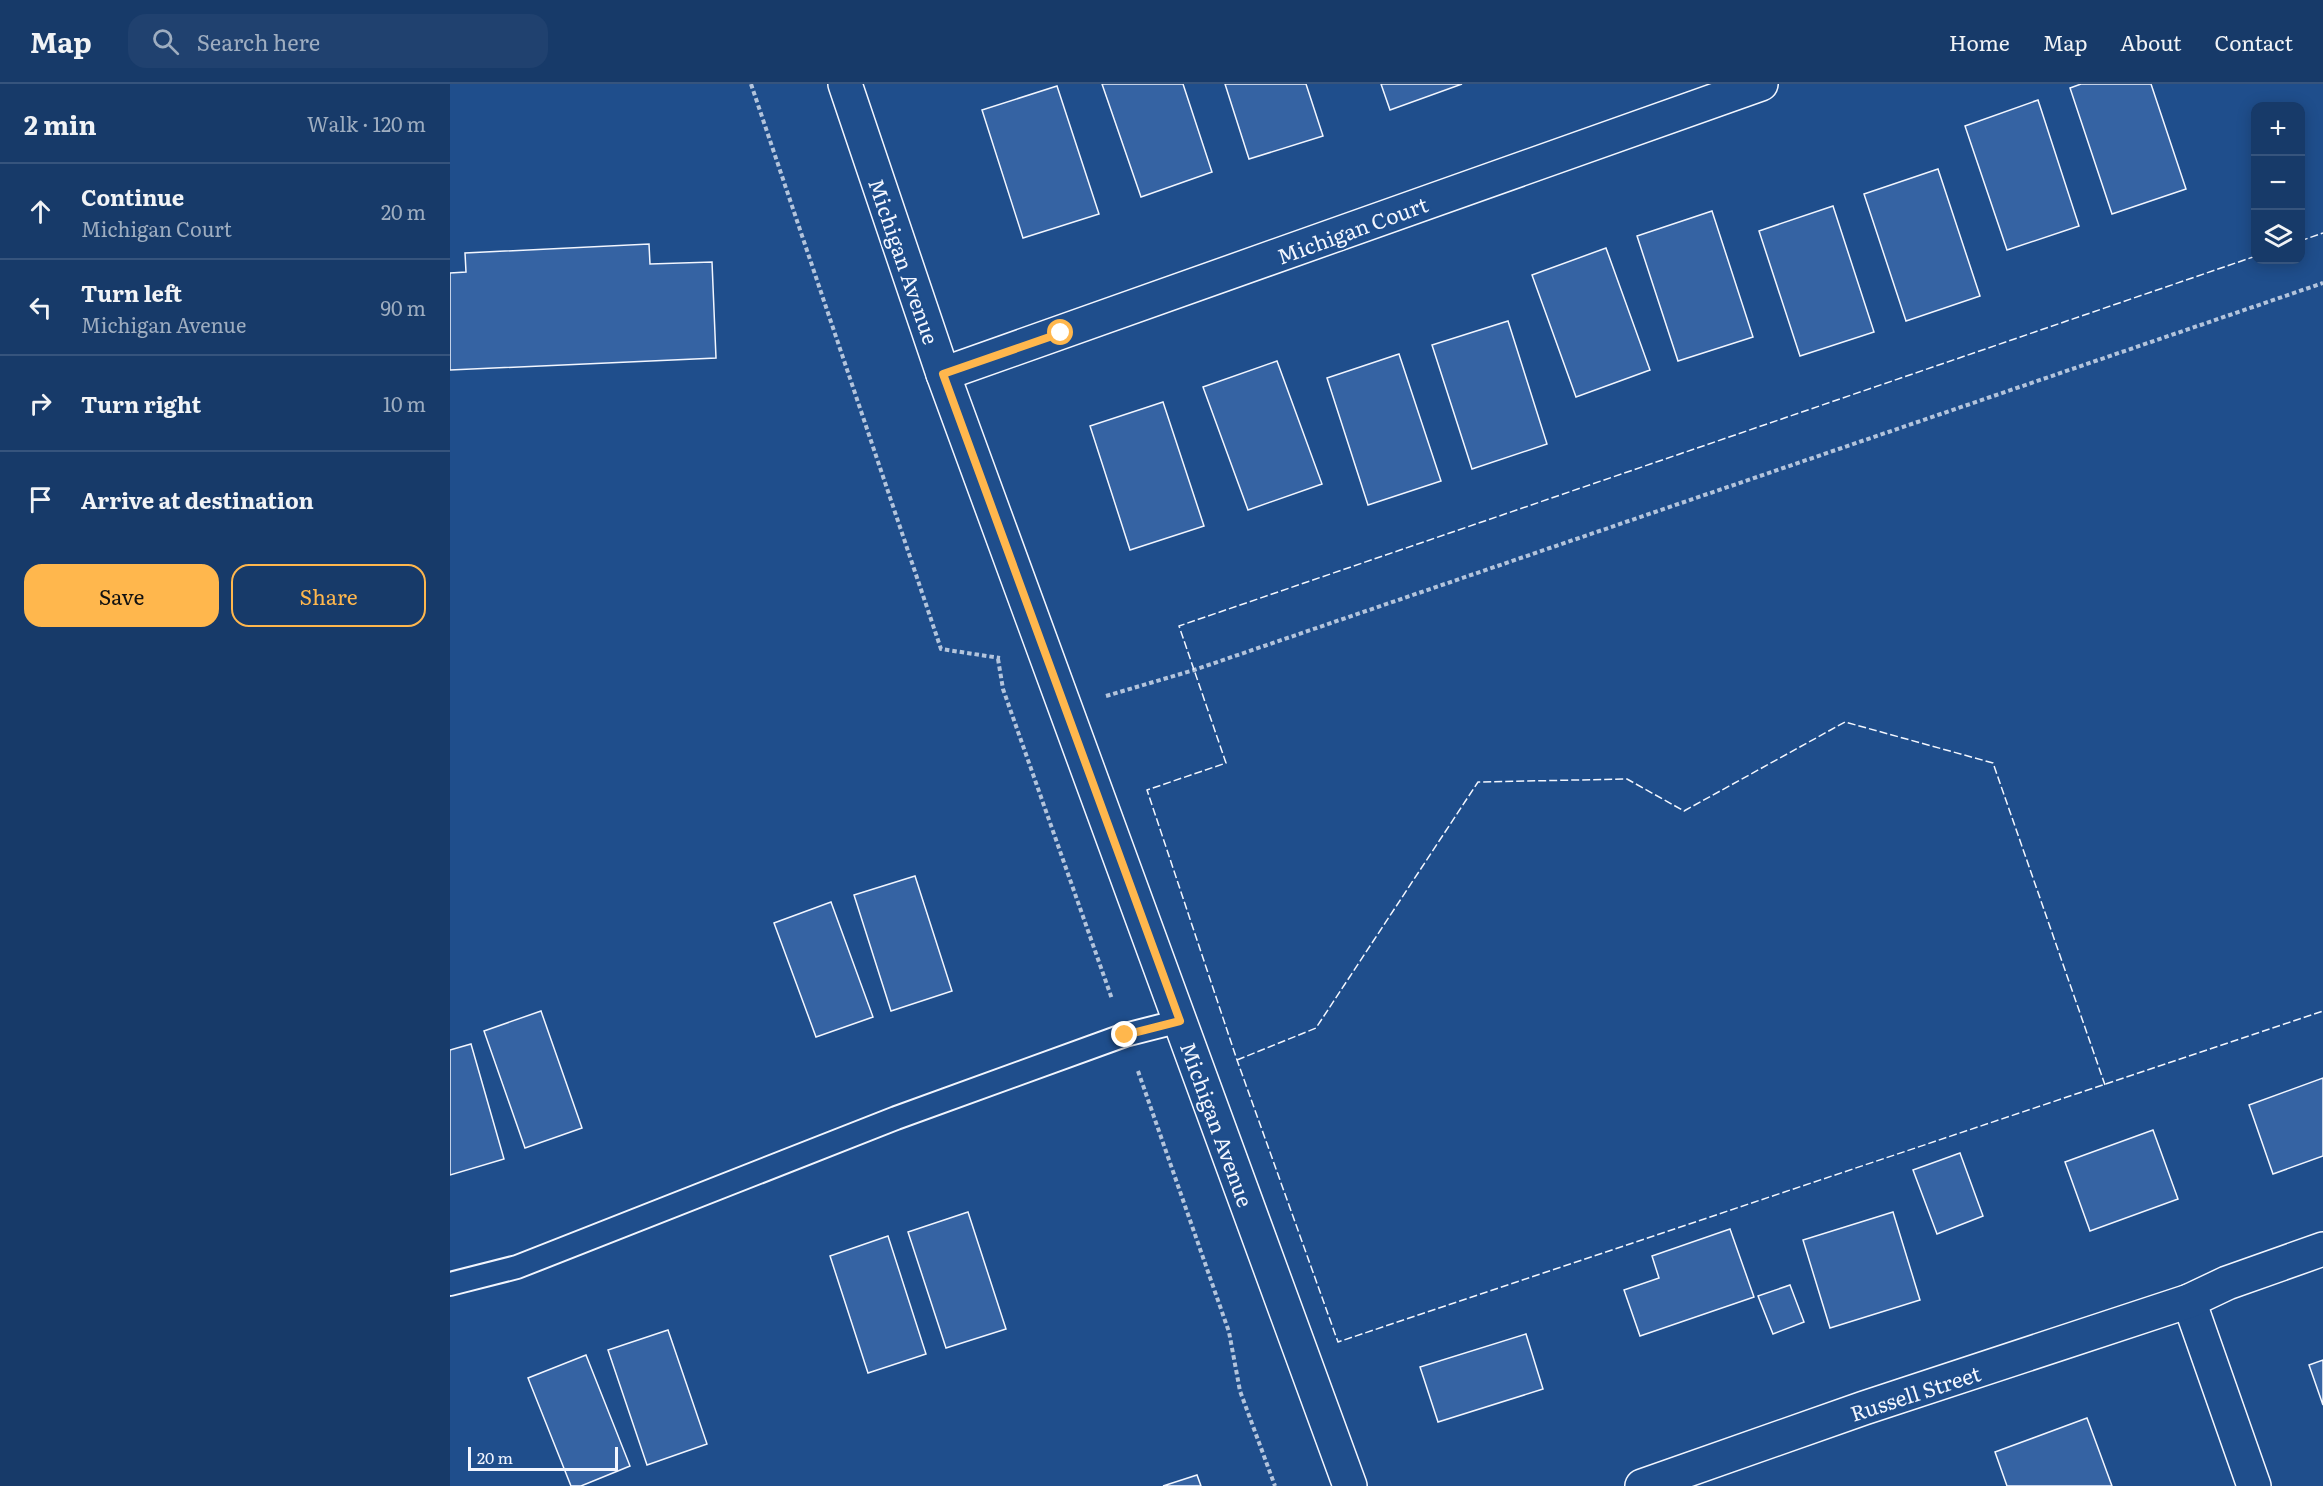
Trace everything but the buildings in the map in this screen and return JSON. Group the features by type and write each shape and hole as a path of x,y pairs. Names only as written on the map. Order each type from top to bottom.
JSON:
{"street":[{"name":"Michigan Avenue","path":"845,84 943,374 1350,1486"},
{"name":"Michigan Court","path":"943,374 1761,84"},
{"name":"Russell Street","path":"1642,1486 1864,1408 2189,1301 2228,1282 2323,1248"},
{"path":"2189,1301 2254,1486"}],"lane":[{"path":"450,1284 517,1267 896,1118 1125,1035 1180,1021"}],"path":[{"path":"751,84 941,649"},
{"path":"1103,697 1194,670 2323,283"}],"fence":[{"path":"2305,239 2323,233"},
{"path":"2251,258 1179,626 1226,763 1147,790 1237,1060 1338,1342 2323,1011"},
{"path":"1237,1060 1316,1028 1478,782 1627,779 1684,811 1845,722 1993,763 2105,1085"}],"route":[{"path":"1061,333 943,374 1180,1021 1125,1035"}]}
